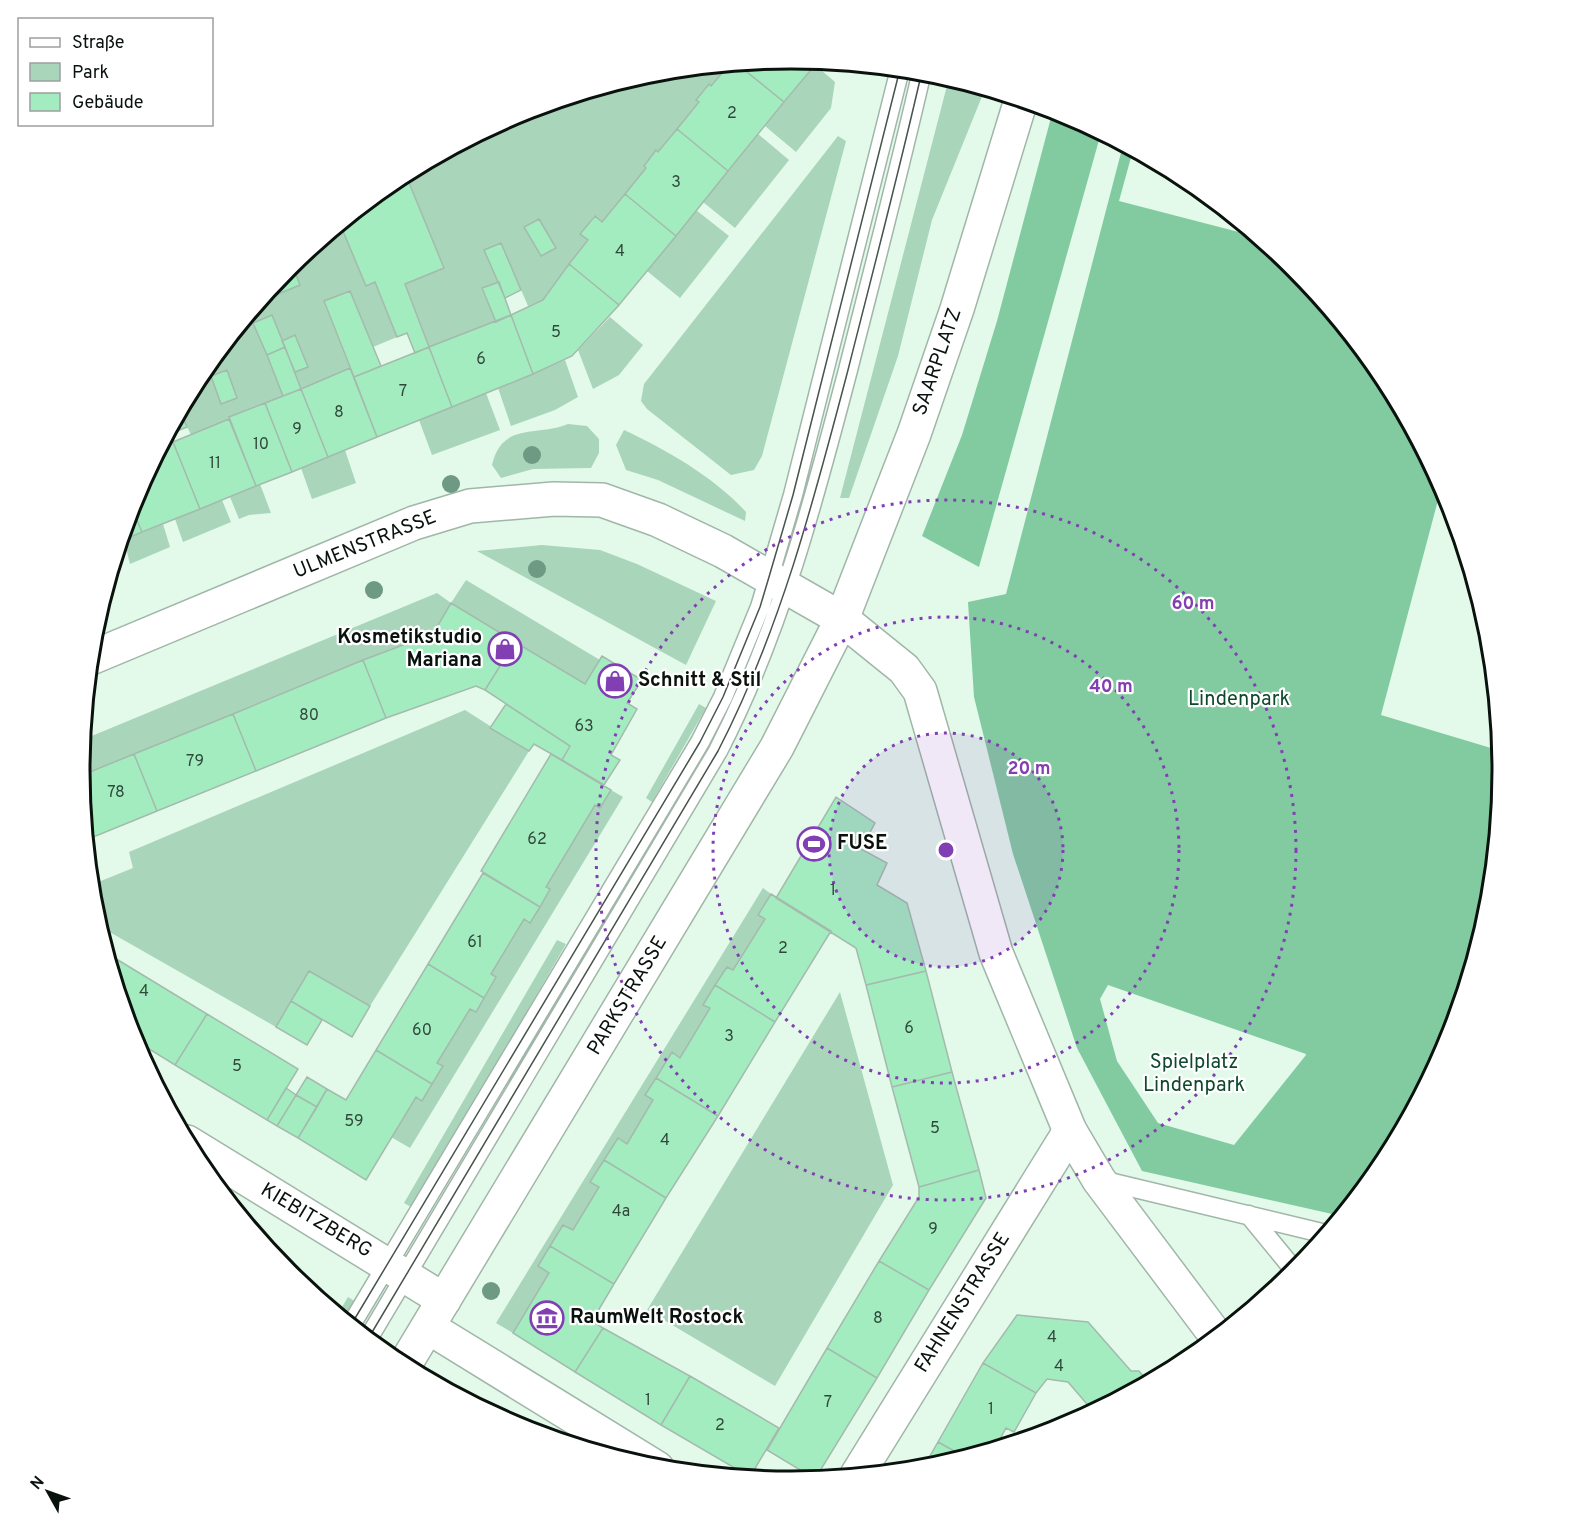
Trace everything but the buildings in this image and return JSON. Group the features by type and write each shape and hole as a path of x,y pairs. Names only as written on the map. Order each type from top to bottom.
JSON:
{"street":[{"name":"SAARPLATZ","path":"842,619 914,434 957,309 1019,107"},
{"name":"ULMENSTRASSE","path":"100,654 414,523 480,505 554,499 602,500 658,520 723,551 842,619 904,669 920,691 996,953 1070,1131 1099,1180 1211,1331"},
{"name":"PARKSTRASSE","path":"409,1358 777,747 842,619"},
{"name":"FAHNENSTRASSE","path":"861,1467 1070,1131"},
{"name":"KIEBITZBERG","path":"204,1152 397,1271 436,1314 636,1454"}],"lane":[{"path":"778,583 795,484 898,77"},
{"path":"371,1331 397,1271 718,751 741,706 778,583 827,450 920,81"},
{"path":"1099,1180 1318,1232"},
{"path":"1249,1215 1289,1264"},
{"path":"356,1319 397,1271"}],"green space":[{"path":"811,70 821,70 835,82 831,108 796,152 765,126"},
{"path":"722,73 696,100 699,102 658,152 655,151 644,165 646,168 602,222 594,216 581,234 588,240 543,300 528,306 501,243 485,250 499,282 482,289 496,322 429,347 405,284 444,267 409,183 481,141 566,106 654,82"},
{"path":"947,87 982,96 932,220 898,356 849,498 840,498"},
{"path":"1051,119 1099,140 979,567 922,536 962,435 997,321"},
{"path":"758,134 789,160 735,228 703,202"},
{"path":"838,136 846,141 762,456 754,470 731,475 647,409 641,401 644,384"},
{"name":"Lindenpark","path":"1121,152 1131,157 1119,201 1240,232 1287,274 1318,308 1374,381 1420,460 1438,500 1381,715 1491,748 1490,816 1486,861 1479,907 1455,995 1420,1080 1398,1121 1374,1159 1333,1214 1142,1171 1077,1048 1013,854 974,697 968,602 1006,594","holes":["1108,985 1306,1055 1234,1145 1158,1123 1117,1061 1100,999"]},
{"path":"696,210 729,236 680,298 647,271"},
{"path":"343,231 366,285 375,282 397,337 373,347 350,291 324,302 350,368 191,435 184,419 235,343 295,274"},
{"path":"610,317 643,345 619,375 593,389 578,350"},
{"path":"565,360 578,397 555,410 511,426 498,388"},
{"path":"486,393 500,430 432,455 419,420"},
{"path":"568,424 587,426 599,439 599,453 591,468 533,469 501,478 492,465 497,451 513,436"},
{"path":"624,430 657,446 705,476 746,512 745,521 658,480 626,470 616,445"},
{"path":"345,450 356,483 312,499 301,468"},
{"path":"260,484 271,513 249,515 239,519 230,497"},
{"path":"222,500 231,522 183,542 175,519"},
{"path":"163,524 170,547 130,564 126,548 130,538"},
{"path":"542,545 600,550 637,564 716,601 686,665 477,551"},
{"path":"466,580 600,660 585,684 451,603"},
{"path":"437,593 451,603 433,634 90,772 91,736"},
{"path":"699,704 706,708 652,802 646,798"},
{"path":"465,710 529,751 370,1006 309,971 276,1027 109,932 99,882 133,868 129,852"},
{"path":"611,790 623,797 410,1148 391,1137 416,1097 422,1100 442,1067 437,1063 470,1009 476,1011 496,977 491,974 524,919 530,922 550,890 546,887 595,805 600,808"},
{"path":"763,888 771,894 758,914 765,919 733,970 727,967 704,1004 710,1008 680,1058 672,1053 646,1095 653,1100 627,1144 618,1138 591,1182 599,1187 573,1230 550,1246 538,1266 549,1273 513,1333 496,1323"},
{"path":"557,940 566,944 413,1208 404,1203"},
{"path":"840,992 893,1185 775,1386 647,1310"},
{"path":"348,1297 356,1302 349,1314 342,1308"}],"tram line":[{"path":"355,1318 700,742 723,697 760,607 793,495 898,77"},
{"path":"372,1332 718,751 740,706 760,659 794,564 822,468 920,81"}],"place":[{"name":"Kosmetikstudio Mariana","path":"505,649"},
{"name":"Schnitt & Stil","path":"615,681"},
{"name":"FUSE","path":"814,844"},
{"name":"RaumWelt Rostock","path":"547,1318"}],"park label":[{"name":"Spielplatz Lindenpark","path":"1194,1074"}]}
